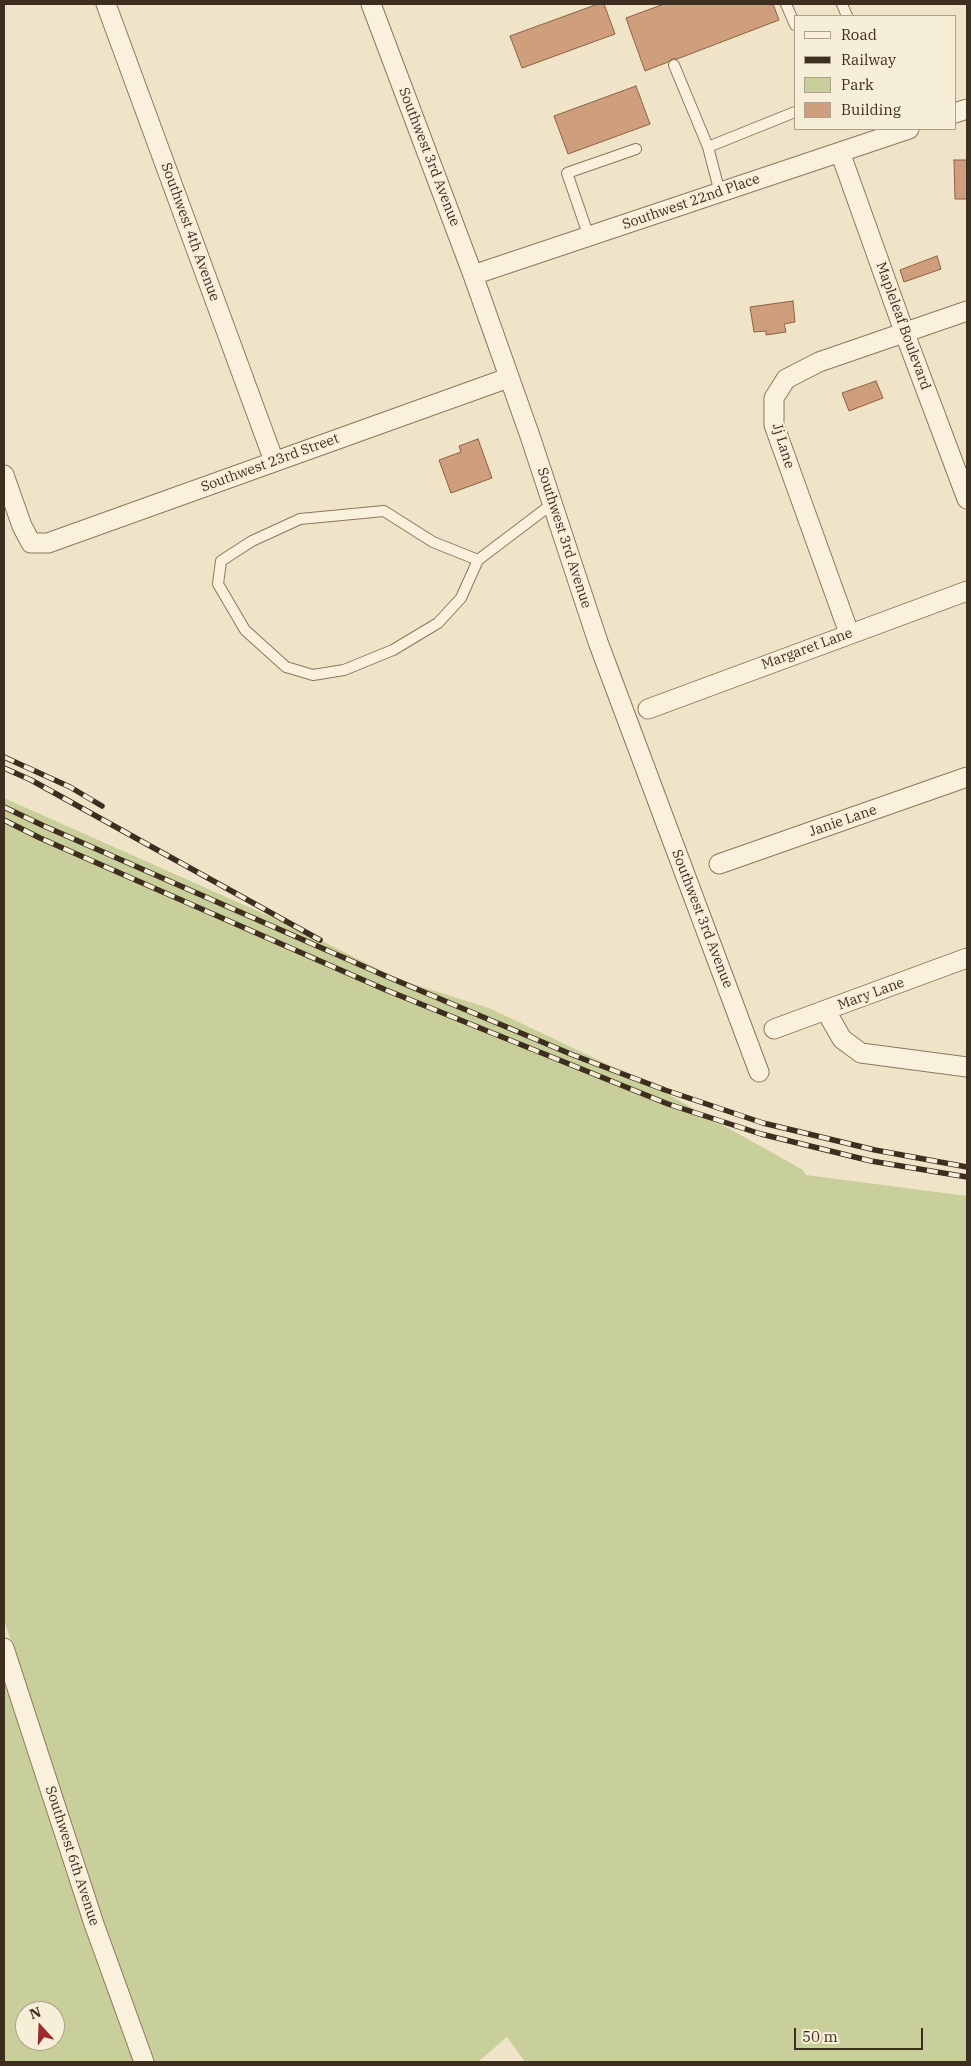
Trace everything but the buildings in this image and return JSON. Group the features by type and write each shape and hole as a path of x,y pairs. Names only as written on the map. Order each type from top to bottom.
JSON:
{"street":[{"name":"Southwest 4th Avenue","path":"106,4 274,461"},
{"name":"Southwest 3rd Avenue","path":"371,4 473,275 598,642 759,1072"},
{"name":"Southwest 22nd Place","path":"473,275 720,193 898,131"},
{"name":"Mapleleaf Boulevard","path":"840,152 905,334 967,496"},
{"name":"Jj Lane","path":"849,633 774,425 774,398 786,379 819,362 905,334 967,311"},
{"name":"Southwest 23rd Street","path":"4,475 22,526 32,543 48,543 508,378"},
{"name":"Margaret Lane","path":"648,709 849,633 967,591"},
{"name":"Janie Lane","path":"719,864 967,777"},
{"name":"Mary Lane","path":"774,1029 967,958"},
{"path":"826,1011 842,1039 861,1053 967,1067"},
{"name":"Southwest 6th Avenue","path":"4,1648 94,1924 144,2062"}],"lane":[{"path":"786,4 794,23"},
{"path":"674,65 708,147 720,193"},
{"path":"708,147 794,112"},
{"path":"589,237 567,173 636,149"},
{"path":"478,560 434,542 384,510 300,519 252,541 221,561 218,584 245,630 286,667 313,675 344,670 393,650 438,623 461,598 478,560 552,504"}],"green space":[{"path":"4,798 298,929 400,980 489,1008 653,1086 803,1170 806,1175 967,1196 967,2062 525,2062 507,2037 478,2062 154,2062 102,1921 4,1620"},
{"path":"4,1676 135,2062 4,2062"}],"railway":[{"path":"4,757 70,787 102,806"},
{"path":"4,768 31,780 320,940"},
{"path":"4,807 381,974 573,1055 665,1090 763,1123 875,1150 967,1167"},
{"path":"4,820 40,838 386,990 668,1104 761,1134 871,1161 967,1177"}]}
